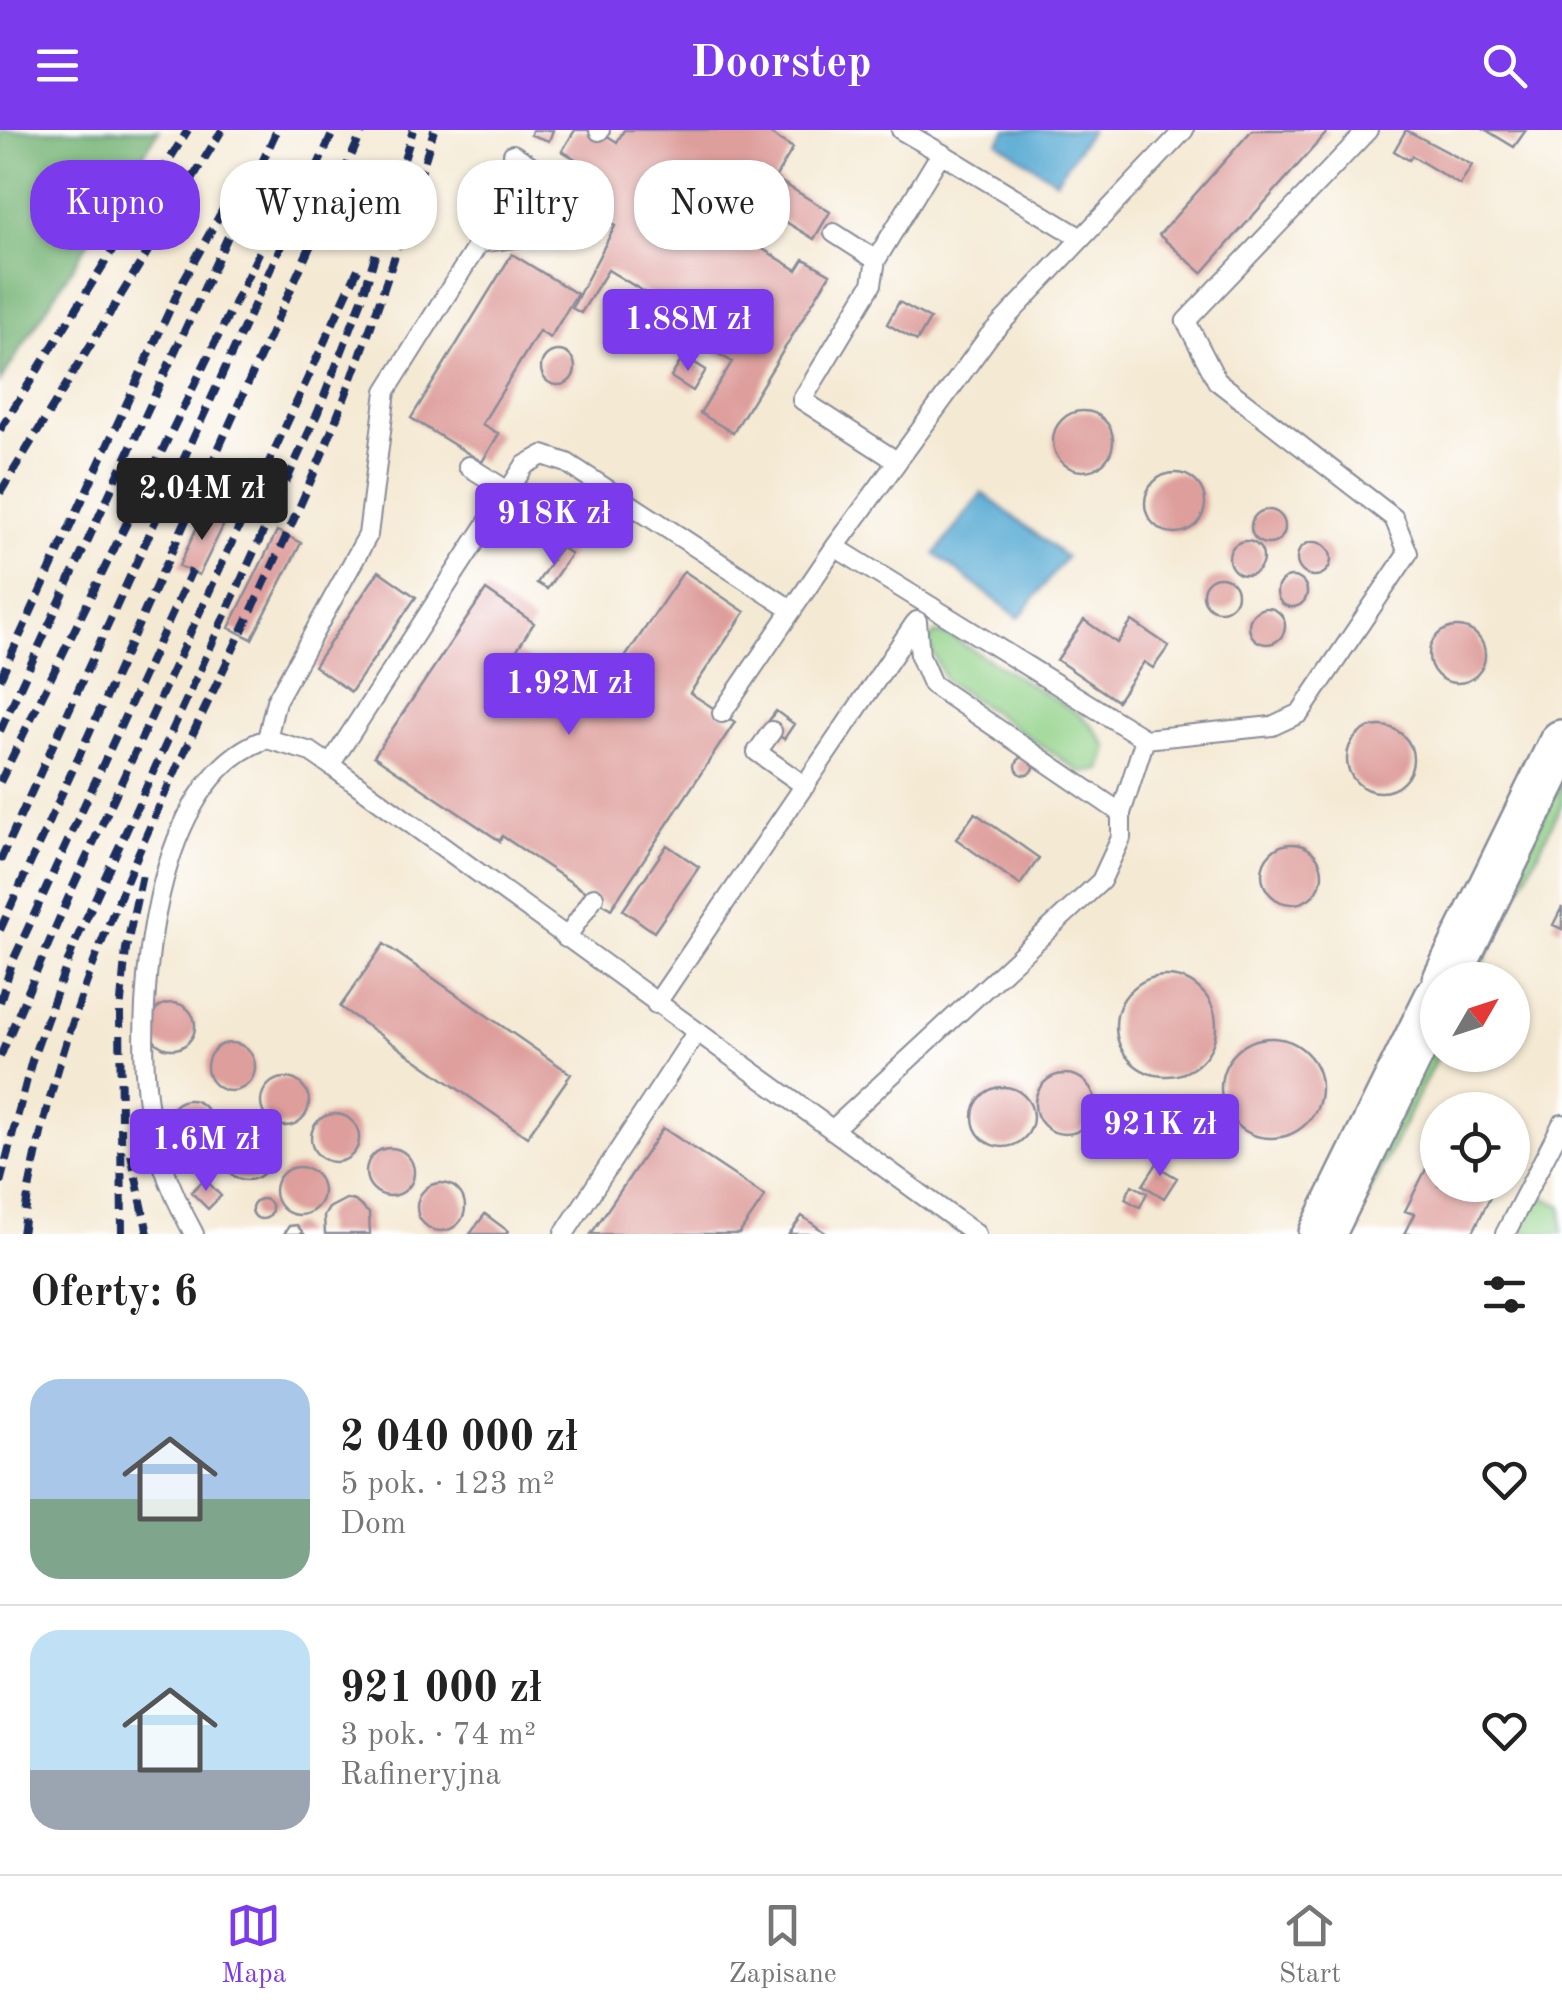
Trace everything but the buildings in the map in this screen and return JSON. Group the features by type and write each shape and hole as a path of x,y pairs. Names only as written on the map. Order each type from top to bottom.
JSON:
{"street":[{"path":"1455,962 1562,743"},
{"path":"1322,1234 1420,1034"}],"lane":[{"path":"902,130 1081,238"},
{"path":"722,713 895,460 989,336 1184,130"},
{"path":"835,546 1145,740 1272,726 1300,714 1408,552 1394,518 1217,381 1186,322 1368,130"},
{"path":"895,460 802,400 872,284 876,260 941,153"},
{"path":"267,740 276,701 368,535 386,391 479,243 530,236 561,185 513,154"},
{"path":"834,233 876,260"},
{"path":"330,765 533,459 554,457 792,610"},
{"path":"468,466 508,492"},
{"path":"656,1004 928,604"},
{"path":"916,623 920,656 932,684 1121,812"},
{"path":"772,731 757,752 805,786"},
{"path":"194,1234 166,1174 147,1100 142,1026 150,943 178,838 212,777 233,755 267,740 311,752 330,765 976,1234"},
{"path":"832,1130 1101,881 1121,838 1121,812 1145,740"},
{"path":"566,938 594,897"},
{"path":"564,1234 696,1033"},
{"path":"1504,1234 1562,1124"}],"green space":[{"path":"0,130 159,130 140,160 30,160 30,250 83,250 0,382"},
{"path":"935,633 951,637 1091,724 1108,748 1101,770 1082,773 945,680 928,642"},
{"path":"1562,780 1562,804 1484,962 1472,962"},
{"path":"1420,1066 1420,1072 1430,1072 1349,1234 1337,1234"},
{"path":"1535,1193 1562,1206 1562,1234 1522,1234 1523,1216"}],"water":[{"path":"1006,130 1091,130 1056,181 998,142"},
{"path":"982,493 1066,557 1019,618 935,554"}],"railway":[{"path":"0,430 188,130"},
{"path":"0,493 222,130"},
{"path":"0,731 277,130"},
{"path":"0,861 334,130"},
{"path":"0,930 363,130"},
{"path":"0,1183 32,1060 74,945 318,412 361,302 413,130"},
{"path":"22,1234 40,1137 66,1043 99,950 136,858 322,455 374,317 434,130"},
{"path":"0,679 182,283 220,215"},
{"path":"0,782 260,250"},
{"path":"0,1057 72,889 358,269"},
{"path":"0,1002 12,963 192,570"},
{"path":"122,1234 120,1012 126,949 142,875"},
{"path":"131,1154 148,1234"}]}
